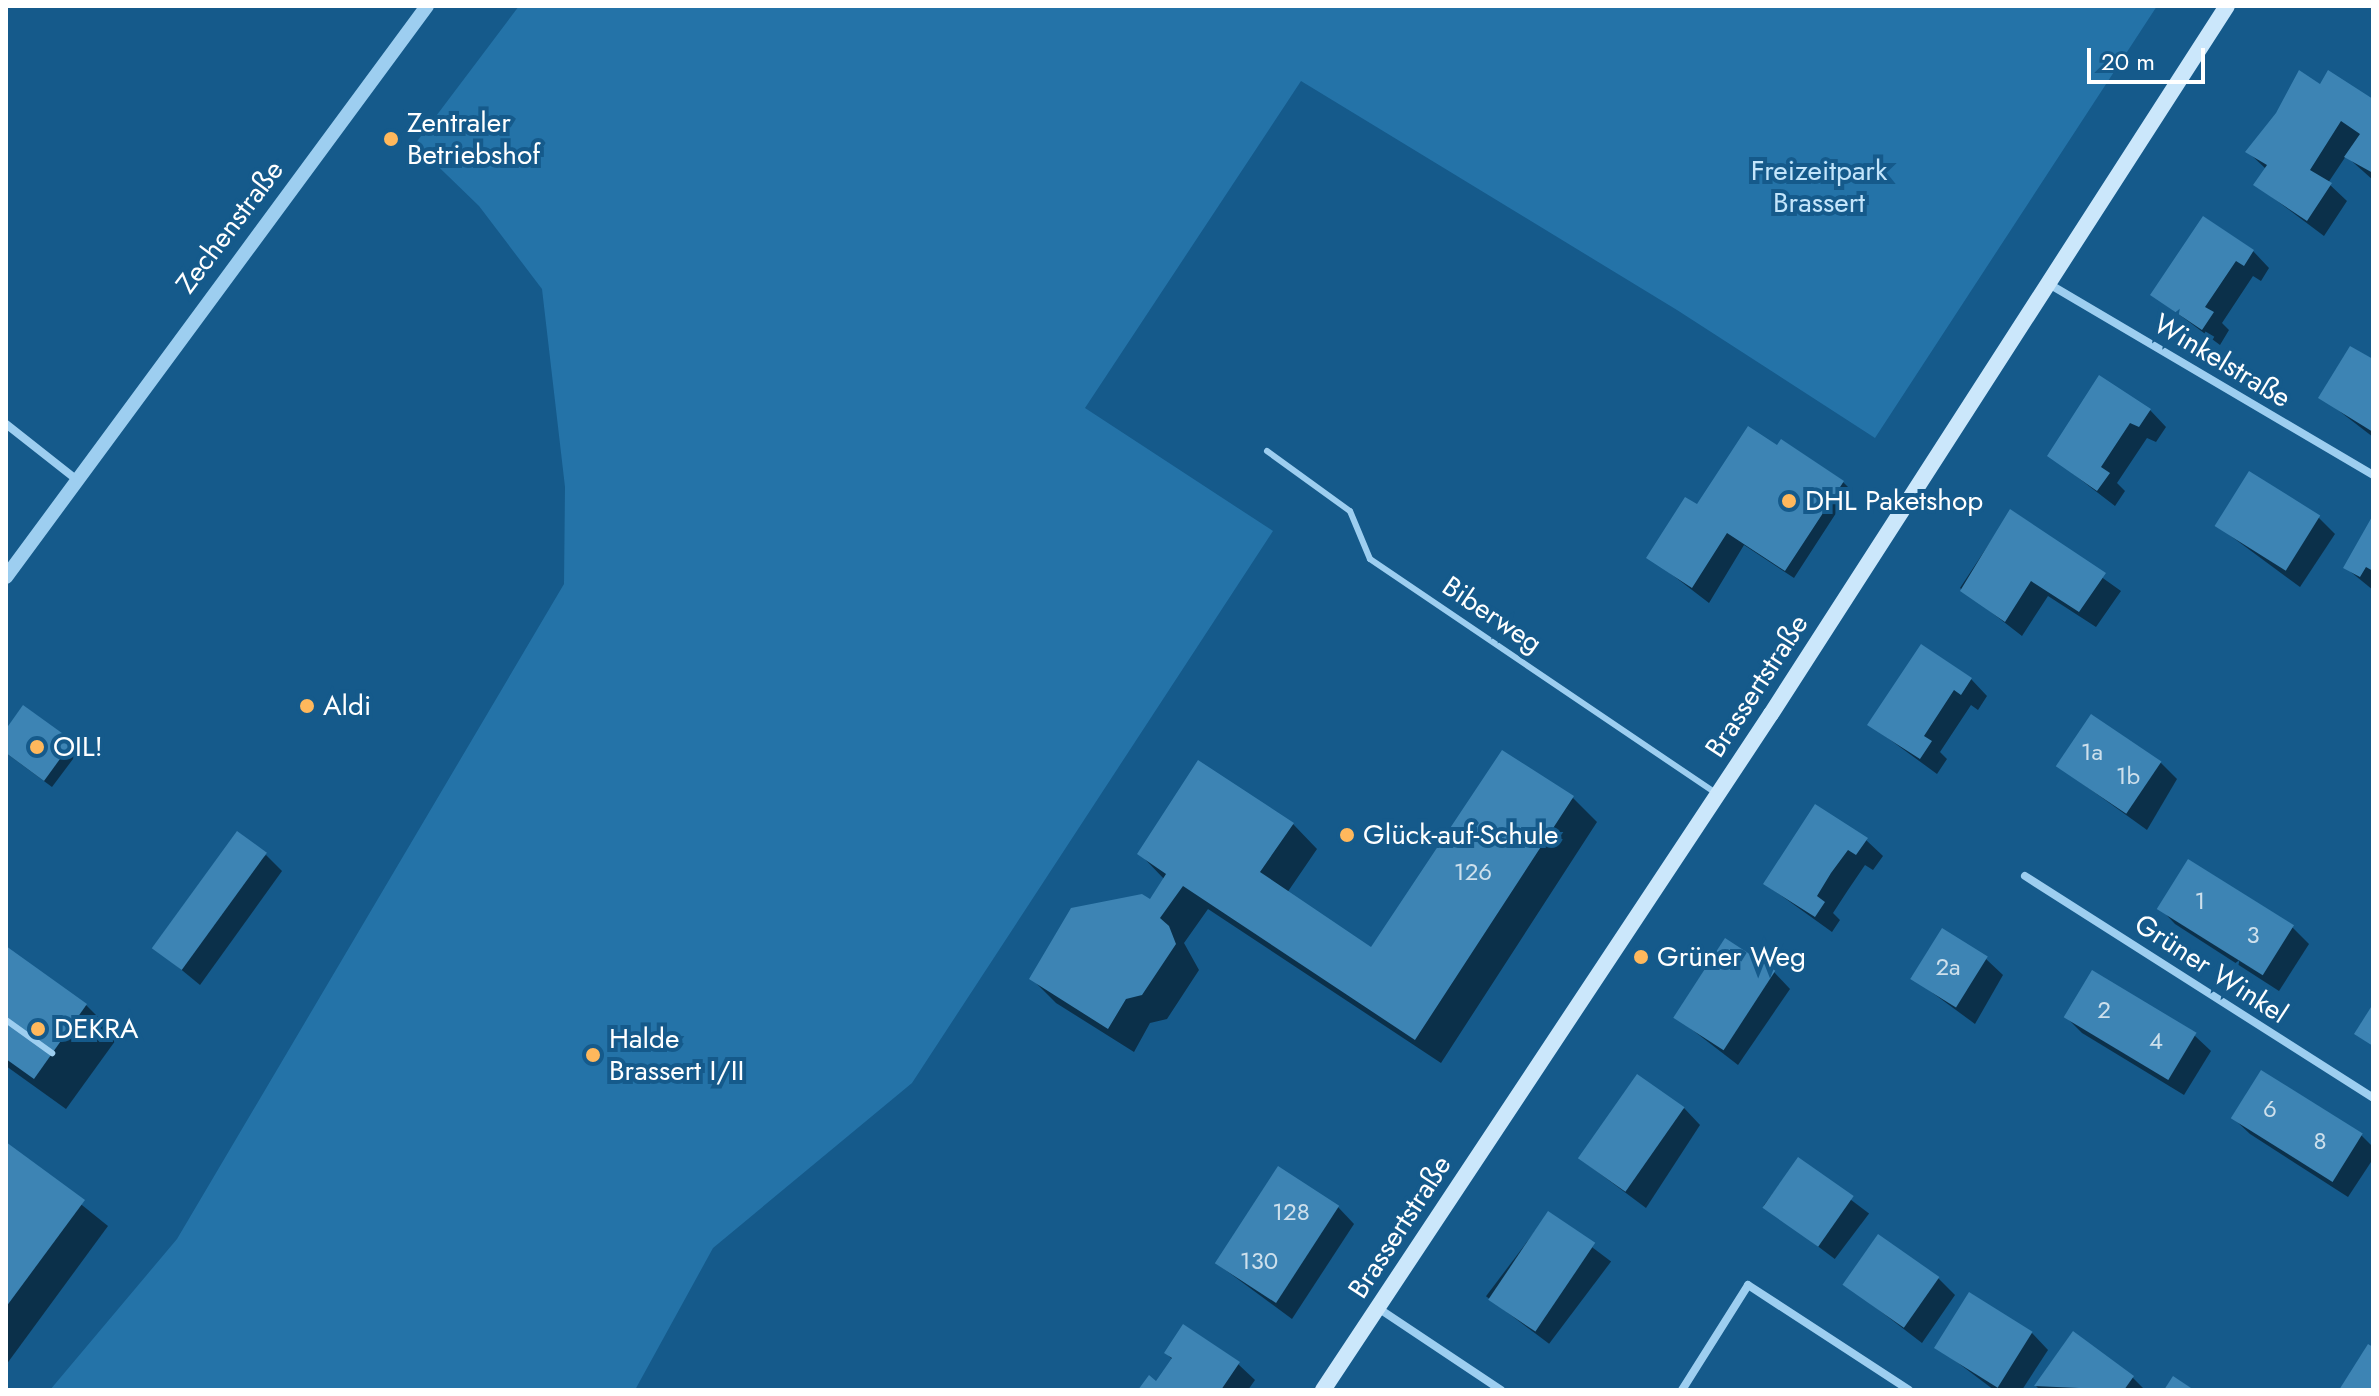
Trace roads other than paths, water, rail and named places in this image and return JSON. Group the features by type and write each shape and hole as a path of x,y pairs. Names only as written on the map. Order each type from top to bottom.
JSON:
{"main road":[{"name":"Brassertstraße","path":"1323,1390 1717,794 2227,6"}],"street":[{"name":"Zechenstraße","path":"6,577 427,6"},
{"name":"Winkelstraße","path":"2049,284 2373,475"},
{"path":"6,424 76,479"},
{"name":"Grüner Winkel","path":"2025,876 2373,1098"},
{"path":"1682,1390 1748,1285 1909,1390"},
{"path":"1378,1308 1501,1390"}],"lane":[{"name":"Biberweg","path":"1267,451 1350,511 1370,559 1717,794"},
{"path":"6,1020 52,1053"}],"place":[{"name":"Zentraler Betriebshof","path":"391,139"},
{"name":"DHL Paketshop","path":"1789,501"},
{"name":"Aldi","path":"307,706"},
{"name":"OIL!","path":"37,747"},
{"name":"Glück-auf-Schule","path":"1347,835"},
{"name":"Grüner Weg","path":"1641,957"},
{"name":"DEKRA","path":"38,1029"},
{"name":"Halde Brassert I/II","path":"593,1055"}],"park label":[{"name":"Freizeitpark Brassert","path":"1819,187"}]}
